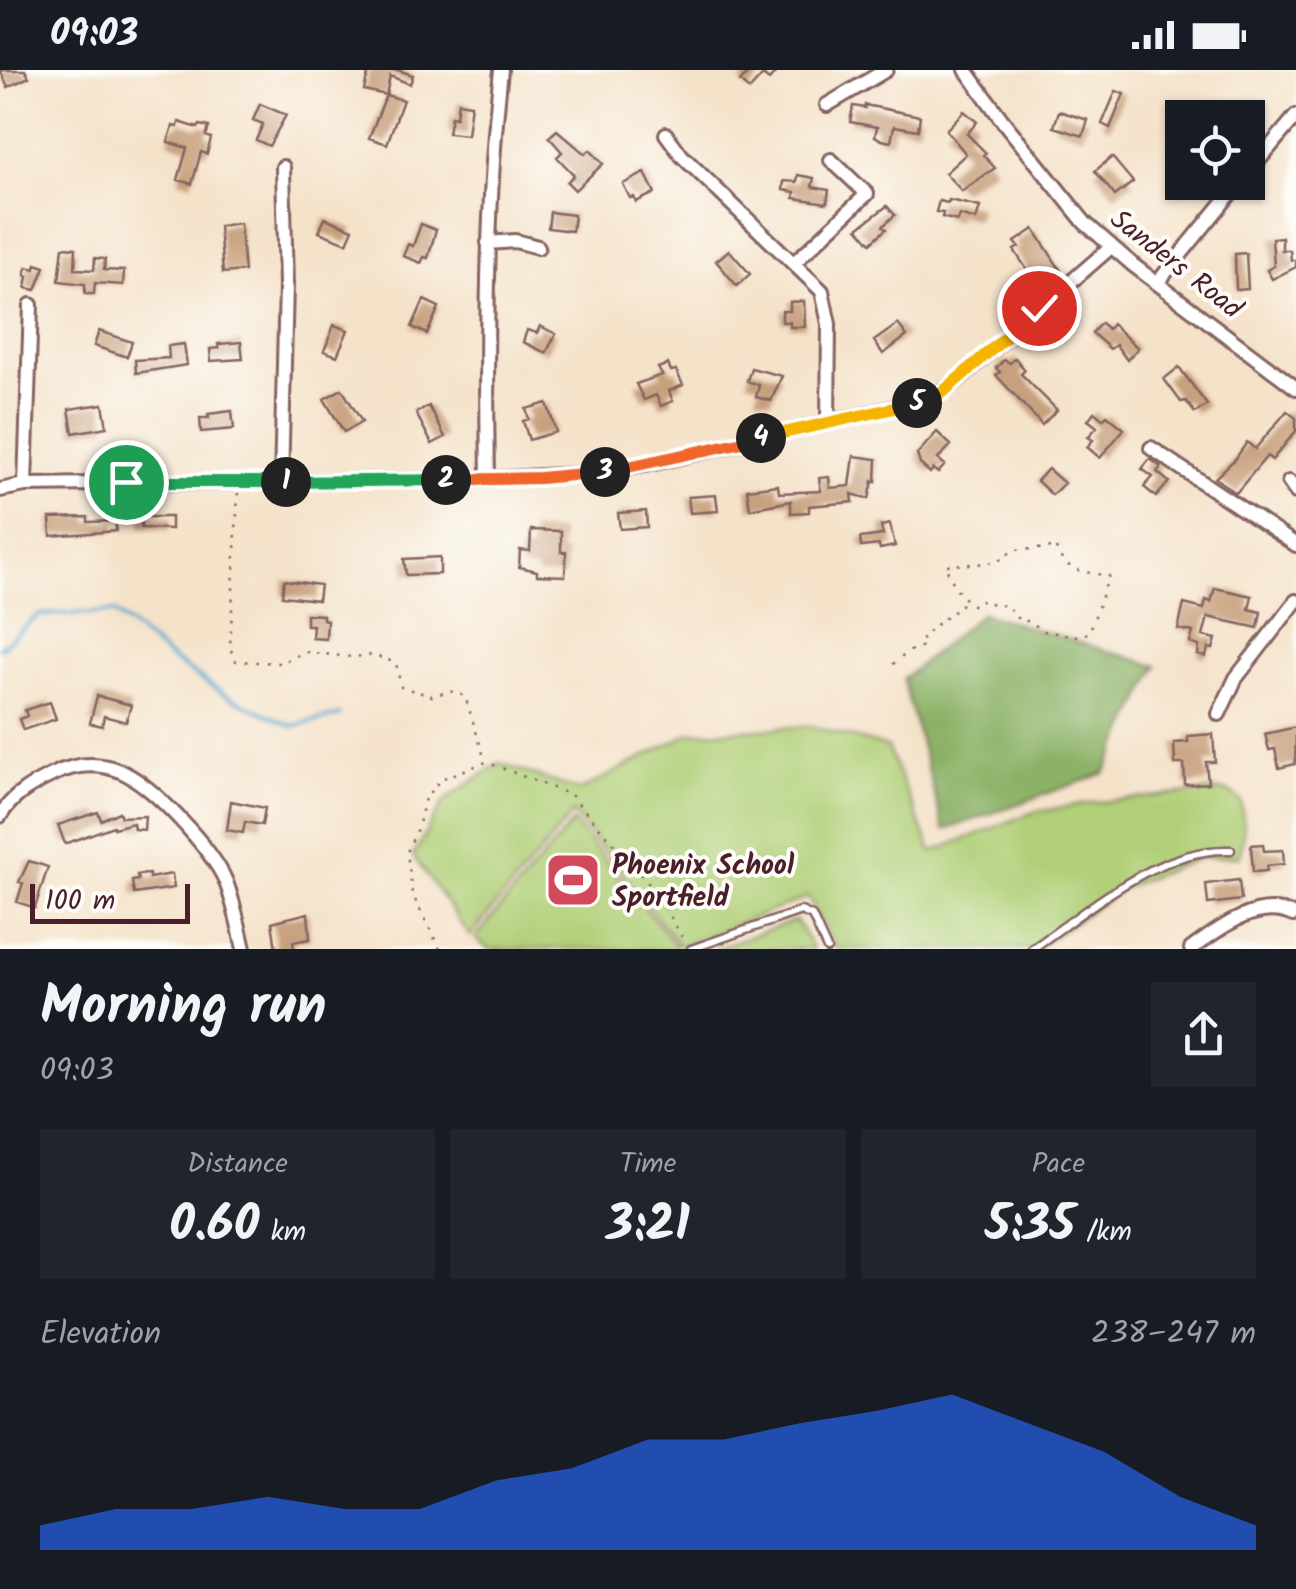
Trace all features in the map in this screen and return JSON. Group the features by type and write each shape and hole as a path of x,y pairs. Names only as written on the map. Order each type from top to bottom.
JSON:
{"street":[{"path":"488,480 490,174 502,70"},
{"path":"827,105 886,70"},
{"name":"Sanders Road","path":"966,70 1040,168 1111,248 1296,388"},
{"path":"1265,153 1296,116"},
{"path":"666,134 682,156 822,291 828,307 828,423"},
{"path":"795,262 867,194 831,160"},
{"path":"281,482 286,285 284,167"},
{"path":"1158,282 1225,200"},
{"path":"488,244 515,241 538,247"},
{"path":"0,490 25,484 488,480 613,470 898,408 930,400 943,392 1111,248"},
{"path":"25,484 31,305"},
{"path":"1151,448 1296,545"},
{"path":"1219,714 1236,678 1296,601"},
{"path":"0,816 8,803 27,788 70,766 100,766 124,772 182,819 225,879 244,949"},
{"path":"1191,949 1245,914 1286,911 1293,915"}],"lane":[{"path":"1032,949 1125,882 1192,856 1232,850"},
{"path":"691,949 802,911 812,916 826,949"}],"path":[{"path":"238,483 230,648 236,661 280,663 306,652 351,657 374,655 396,662 401,688 432,696 450,691 465,696 486,762"},
{"path":"1056,548 1061,562 1073,569 1109,576 1093,628 1075,636 1043,631 1018,619 1008,606 999,602 981,600 974,606 965,601 946,565 998,560 1014,550 1056,548"},
{"path":"893,664 924,646 922,639 931,627 965,601"},
{"path":"440,949 412,894 407,852 425,798 441,779 486,762 572,795 657,893 671,922 691,949"}],"green space":[{"path":"982,613 1157,666 1105,773 944,830 903,679"},
{"path":"811,726 887,747 932,852 1034,812 1089,803 1228,791 1241,801 1244,826 1240,856 1202,857 1123,888 1035,949 836,949 808,897 680,946 573,813 470,936 413,856 444,801 499,763 579,791 690,733"},
{"name":"Phoenix School Sportfield","path":"573,822 676,946 488,949 475,938"},
{"path":"796,920 813,949 714,949"}],"building":[{"path":"0,70 25,70 29,77 8,87"},
{"path":"369,70 398,70 413,75 410,84 390,76 386,95 364,90"},
{"path":"751,70 778,70 769,80 763,75 749,90 740,82"},
{"path":"1116,91 1124,94 1110,128 1102,124"},
{"path":"386,95 403,100 387,144 369,138"},
{"path":"458,102 471,104 467,135 448,133"},
{"path":"260,104 286,115 269,146 256,140 263,124 253,120"},
{"path":"853,106 920,116 918,130 894,126 891,142 882,140 875,136 877,127 850,122"},
{"path":"964,111 977,122 967,134 995,168 962,191 945,173 966,154 946,130"},
{"path":"1059,111 1088,120 1083,136 1054,127"},
{"path":"179,122 209,127 207,154 201,152 192,184 178,180 187,148 168,142 173,126 178,127"},
{"path":"557,130 585,154 590,150 603,164 575,190 567,182 574,175 557,157 562,152 549,137"},
{"path":"1112,157 1133,182 1115,196 1095,171"},
{"path":"645,173 655,193 636,202 623,184"},
{"path":"798,175 814,178 812,187 829,190 827,203 794,198 795,192 783,190 784,181 797,182"},
{"path":"939,201 980,207 976,220 959,215 957,221 942,217 943,213 936,212"},
{"path":"887,206 895,215 871,243 858,228"},
{"path":"550,212 574,215 572,231 548,228"},
{"path":"325,218 353,229 347,243 319,232"},
{"path":"240,223 244,271 223,273 219,226"},
{"path":"421,224 436,230 428,258 424,257 421,263 403,256 408,244 413,246"},
{"path":"1034,229 1061,271 1045,282 1036,268 1029,273 1014,250 1019,247 1015,242"},
{"path":"1282,237 1282,250 1290,250 1296,267 1272,279 1267,270 1274,266 1272,238"},
{"path":"63,247 76,248 75,269 94,270 95,258 105,259 104,270 124,271 123,285 95,283 94,294 85,294 85,284 59,281"},
{"path":"729,250 750,274 737,286 716,261"},
{"path":"1246,253 1248,289 1236,290 1235,254"},
{"path":"36,264 45,267 36,290 26,288 27,267 35,269"},
{"path":"424,300 439,307 427,334 412,327"},
{"path":"804,301 805,327 790,327 790,322 782,322 782,311 790,311 790,302"},
{"path":"1101,323 1108,329 1112,324 1138,348 1127,360 1116,345 1110,349 1092,333"},
{"path":"898,324 907,336 883,354 874,341"},
{"path":"334,325 348,330 337,356 324,351"},
{"path":"540,326 556,334 546,353 523,342 527,330 537,333"},
{"path":"99,331 132,342 127,357 94,346"},
{"path":"241,342 243,359 211,361 210,349 219,348 218,344"},
{"path":"184,344 187,365 136,373 135,360 169,358 168,346"},
{"path":"1015,358 1025,370 1021,374 1057,410 1042,425 996,375 1000,372 996,368 1004,360 1010,363"},
{"path":"668,364 671,371 676,370 683,385 669,391 673,401 661,406 656,395 644,400 636,384 662,375 658,368"},
{"path":"1179,367 1207,405 1195,413 1164,379"},
{"path":"751,368 782,376 771,401 756,397 759,385 747,381"},
{"path":"342,389 362,422 344,432 324,399"},
{"path":"547,403 556,432 529,440 523,421 529,419 526,409"},
{"path":"103,404 107,427 73,433 69,409"},
{"path":"429,406 445,437 432,444 416,413"},
{"path":"232,411 234,429 201,432 200,418"},
{"path":"1287,411 1296,418 1296,431 1272,460 1267,456 1236,493 1215,478 1247,442 1255,449"},
{"path":"1094,412 1103,419 1107,415 1124,429 1100,458 1087,447 1093,440 1088,437 1097,427 1088,420"},
{"path":"937,432 951,445 938,459 945,465 938,473 933,469 930,473 920,464 917,454"},
{"path":"854,456 877,459 876,482 873,481 869,499 852,494 853,502 809,506 809,512 791,513 791,501 750,509 747,489 778,485 779,493 821,491 819,478 829,477 830,488 850,486"},
{"path":"1150,459 1161,467 1157,472 1169,482 1156,497 1144,487 1153,477 1142,469"},
{"path":"1048,469 1064,483 1052,495 1037,481"},
{"path":"716,495 718,511 690,513 688,497"},
{"path":"646,511 647,527 620,529 618,513"},
{"path":"88,517 88,522 116,521 116,531 51,536 50,518"},
{"path":"141,517 171,517 171,529 141,528"},
{"path":"890,524 895,546 861,547 860,538 883,535 881,526"},
{"path":"531,530 561,531 561,552 566,552 565,576 537,575 537,571 519,567 520,550 530,551"},
{"path":"440,557 440,574 406,575 404,559"},
{"path":"284,580 320,585 318,600 282,596"},
{"path":"1215,588 1252,596 1249,609 1261,612 1258,628 1208,617 1203,636 1216,639 1206,657 1198,655 1199,646 1190,643 1193,632 1178,629 1184,604 1204,609"},
{"path":"306,614 323,615 327,620 326,639 312,638 313,625 306,625"},
{"path":"97,696 131,705 126,722 104,716 102,726 90,723"},
{"path":"50,702 56,719 23,730 19,719 27,716 25,710"},
{"path":"1296,727 1295,764 1279,768 1275,749 1269,750 1265,734"},
{"path":"1213,734 1215,762 1206,762 1208,783 1185,785 1184,764 1175,764 1174,743 1188,742 1188,736"},
{"path":"231,801 265,808 262,825 245,822 243,833 227,830"},
{"path":"98,812 101,820 119,812 121,817 145,816 144,830 134,829 133,823 113,826 65,844 58,825"},
{"path":"1263,844 1264,851 1283,850 1284,864 1253,872 1251,845"},
{"path":"29,861 48,867 35,908 17,902 23,883 19,882"},
{"path":"149,874 149,878 172,874 174,888 134,894 132,881 138,880 137,875"},
{"path":"1239,880 1241,900 1208,904 1206,884"},
{"path":"308,913 310,939 293,942 294,949 276,949 272,922"}],"waterway":[{"path":"0,648 39,615 114,612 169,657 225,695 292,726 340,715"}],"place":[{"name":"Phoenix School Sportfield","path":"573,880"}],"route":[{"path":"126,482 540,478 650,464 930,400 1039,308"}]}
